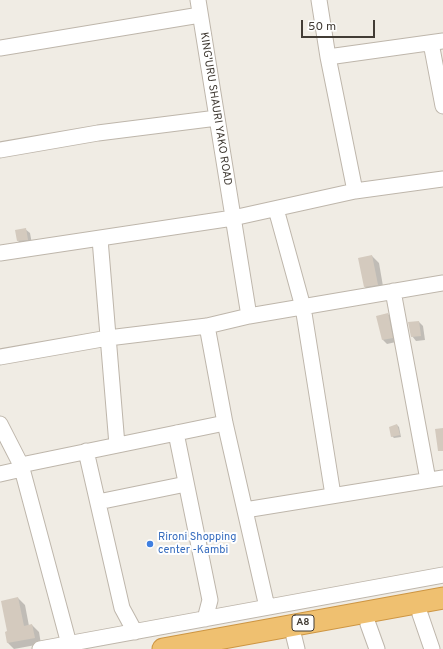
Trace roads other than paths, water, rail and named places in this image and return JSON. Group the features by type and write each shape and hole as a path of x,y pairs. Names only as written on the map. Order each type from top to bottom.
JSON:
{"highway":[{"name":"A8","path":"163,649 443,598"},
{"name":"A8","path":"232,649 296,643 368,624 443,610"}],"street":[{"name":"KING'URU SHAURI YAKO ROAD","path":"198,0 249,316"},
{"path":"319,0 328,57 355,191"},
{"path":"0,48 200,15"},
{"path":"328,57 437,42 443,106"},
{"path":"0,150 98,133 218,118"},
{"path":"0,253 233,218 355,191 443,179"},
{"path":"276,209 303,307 333,495"},
{"path":"100,239 117,445"},
{"path":"0,357 108,338 207,326 249,316 443,283"},
{"path":"392,291 428,480"},
{"path":"207,326 225,423 267,608"},
{"path":"0,474 86,451 225,423"},
{"path":"0,424 22,467 69,644"},
{"path":"176,433 210,600 205,619"},
{"path":"86,451 122,608 135,632"},
{"path":"245,510 443,478"},
{"path":"98,502 186,484"},
{"path":"40,649 443,575"},
{"path":"420,614 432,649"},
{"path":"368,624 377,649"}],"place":[{"name":"Rironi Shopping center -Kambi","path":"150,544"}]}
